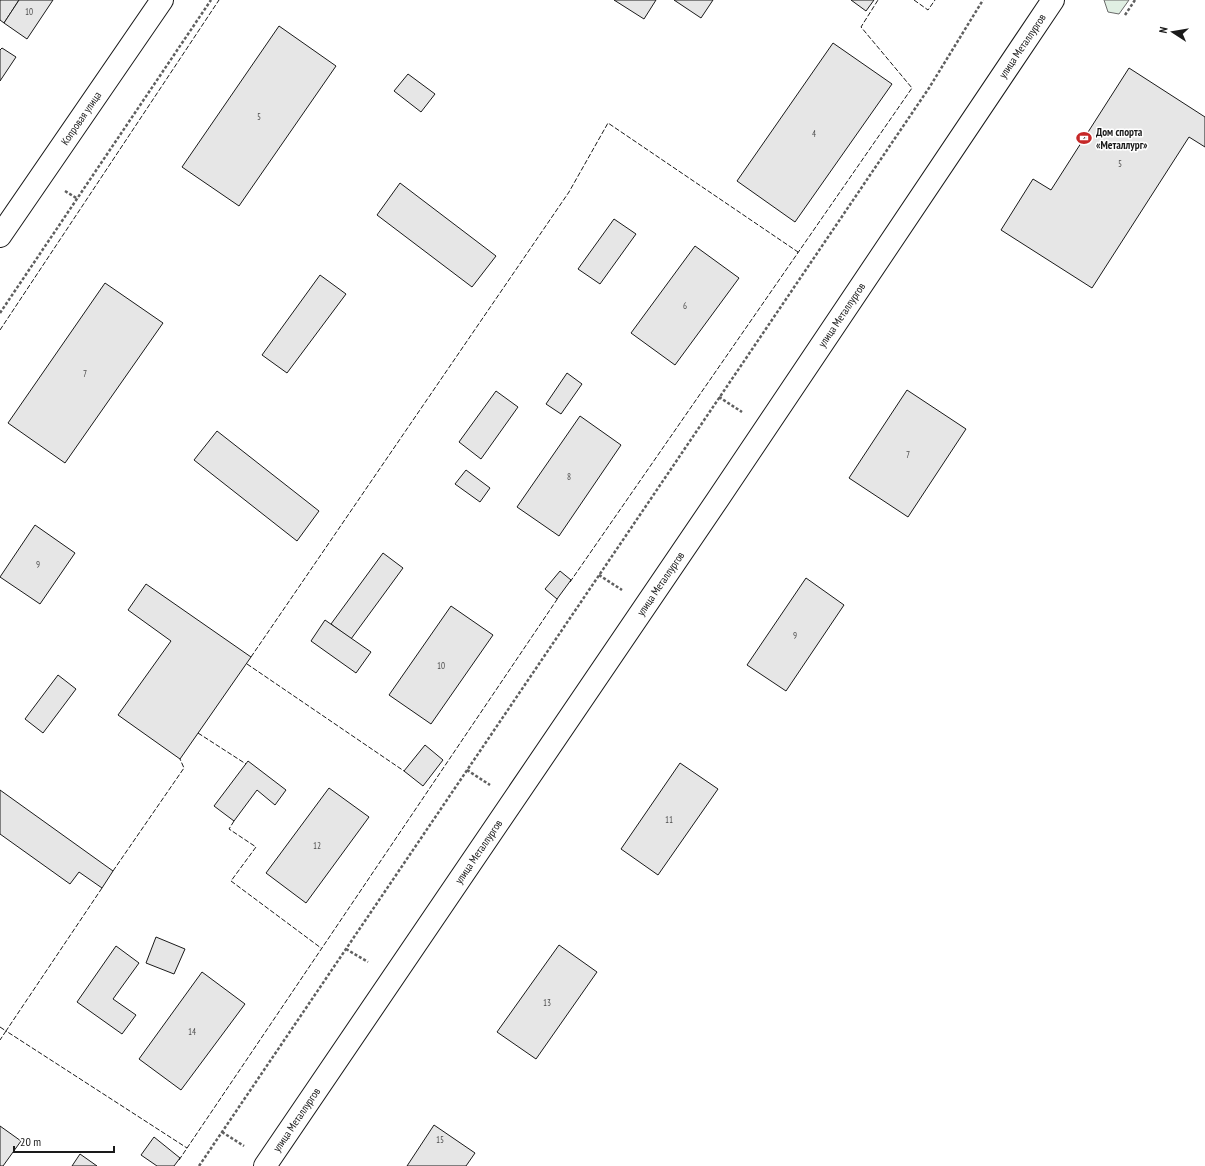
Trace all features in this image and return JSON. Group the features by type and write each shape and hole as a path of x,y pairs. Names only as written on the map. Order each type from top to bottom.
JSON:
{"street":[{"name":"Копровая улица","path":"0,236 162,0"},
{"name":"улица Металлургов","path":"265,1166 718,499 1053,0"}],"path":[{"path":"0,313 211,0"},
{"path":"199,1166 929,88 983,0"},
{"path":"1125,15 1135,0"}],"green space":[{"path":"1104,0 1129,0 1119,14 1108,12"}],"building":[{"path":"0,0 19,0 4,23 0,20"},
{"path":"19,0 53,0 27,39 4,23"},
{"path":"614,0 656,0 644,19"},
{"path":"674,0 713,0 701,18"},
{"path":"851,0 874,0 866,11"},
{"path":"279,26 336,66 239,206 182,167"},
{"path":"833,43 892,84 795,222 737,181"},
{"path":"2,48 16,57 0,81 0,50"},
{"path":"1129,68 1205,117 1205,147 1189,137 1092,288 1001,230 1033,179 1051,190"},
{"path":"408,74 435,94 421,112 394,91"},
{"path":"400,183 496,256 472,287 377,215"},
{"path":"614,219 636,234 600,284 578,269"},
{"path":"695,246 739,278 675,365 631,333"},
{"path":"320,275 346,294 287,373 262,355"},
{"path":"105,283 163,323 65,463 8,423"},
{"path":"567,373 582,384 561,414 546,404"},
{"path":"907,390 966,429 908,517 849,478"},
{"path":"496,391 518,407 481,459 459,442"},
{"path":"580,416 621,445 559,536 517,507"},
{"path":"217,431 319,511 297,541 194,460"},
{"path":"466,470 490,488 480,502 455,484"},
{"path":"35,525 75,553 40,604 0,577"},
{"path":"383,553 403,568 351,639 331,624"},
{"path":"560,571 571,580 557,599 545,589"},
{"path":"806,578 844,605 786,691 747,665"},
{"path":"146,584 251,657 180,759 118,715 171,641 128,610"},
{"path":"451,606 493,635 431,724 389,695"},
{"path":"325,620 371,652 356,673 311,641"},
{"path":"58,675 76,689 43,733 25,719"},
{"path":"425,745 443,760 423,786 404,771"},
{"path":"248,761 286,790 275,805 257,790 234,821 214,806"},
{"path":"680,763 718,789 658,875 621,849"},
{"path":"329,788 369,817 306,903 266,873"},
{"path":"0,790 113,871 102,888 79,872 70,884 0,834"},
{"path":"156,937 185,949 174,974 146,963"},
{"path":"559,945 597,972 536,1059 497,1032"},
{"path":"116,946 139,963 113,999 136,1015 122,1034 77,1002"},
{"path":"202,972 245,1004 181,1090 139,1059"},
{"path":"434,1125 475,1153 466,1166 407,1166"},
{"path":"0,1126 21,1141 3,1166 0,1166"},
{"path":"154,1137 180,1158 174,1166 157,1166 141,1155"},
{"path":"80,1154 97,1166 72,1166"}],"fence":[{"path":"0,330 219,0"},
{"path":"570,582 912,88 861,27 878,0"},
{"path":"914,0 928,10 935,0"},
{"path":"251,657 569,192 608,123 798,252 797,254"},
{"path":"179,1160 558,598"},
{"path":"247,664 404,771"},
{"path":"198,733 246,764"},
{"path":"113,871 184,768 180,759"},
{"path":"234,821 229,829 256,847 231,881 321,948"},
{"path":"102,888 6,1031 187,1148"},
{"path":"0,1027 6,1031 0,1040"}],"place":[{"name":"Дом спорта «Металлург»","path":"1084,138"}]}
